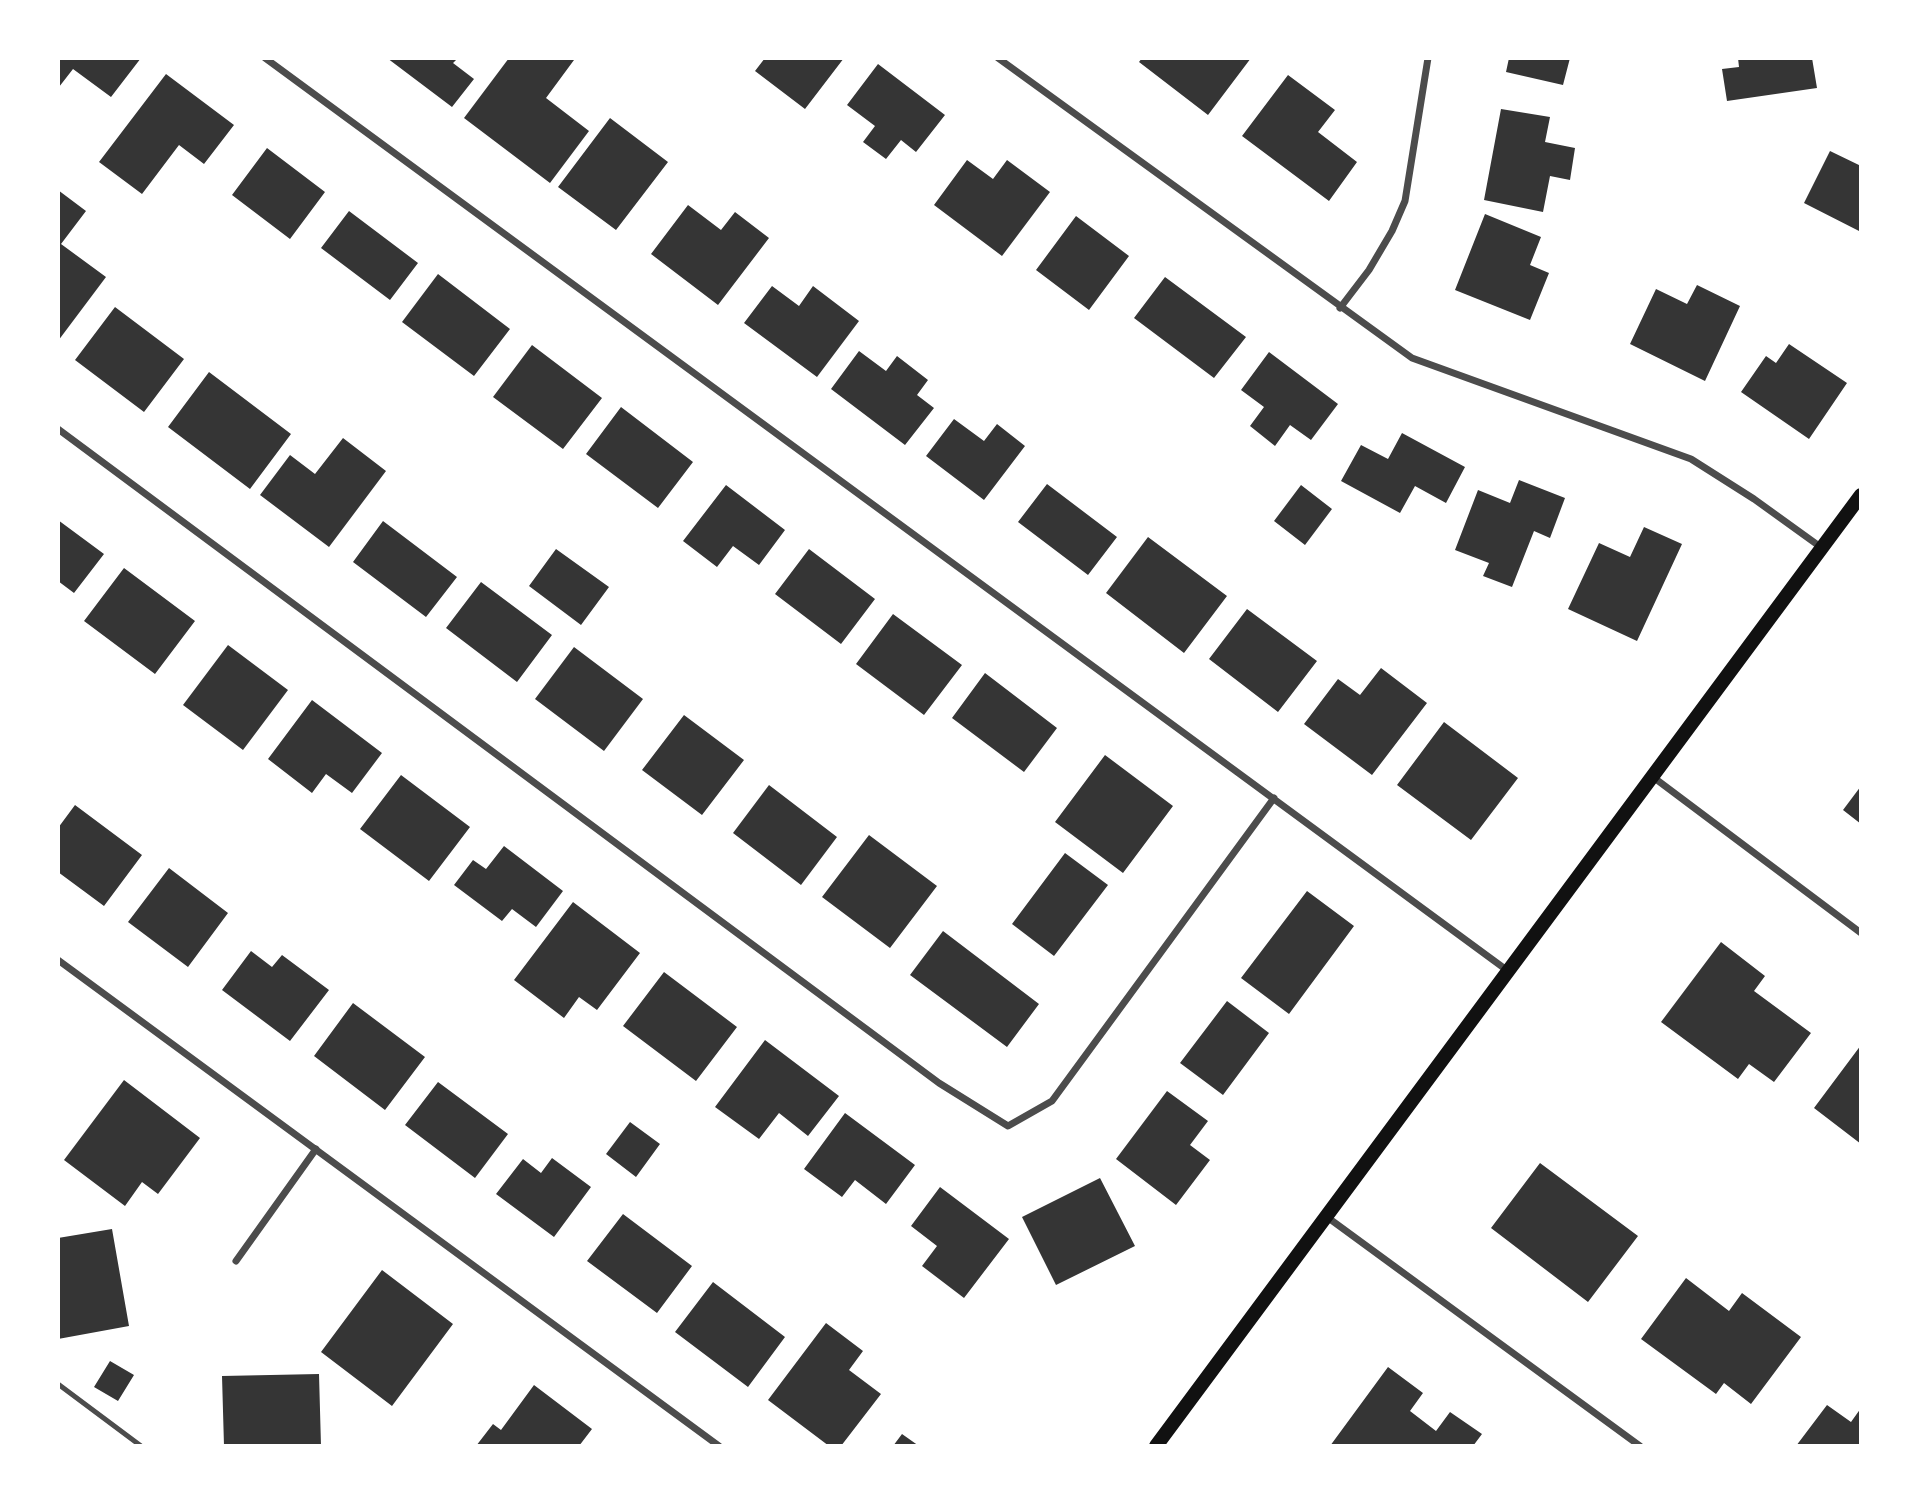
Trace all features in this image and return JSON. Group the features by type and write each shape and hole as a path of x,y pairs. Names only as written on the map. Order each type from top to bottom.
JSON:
{"main road":[{"path":"1156,1446 1861,495"}],"street":[{"path":"265,58 1508,971"},
{"path":"998,58 1412,358 1691,459 1755,499 1822,548"},
{"path":"1340,308 1369,270 1405,201 1428,58"},
{"path":"58,429 939,1083 1008,1126 1052,1101 1274,798"},
{"path":"1653,777 1861,933"},
{"path":"58,960 719,1446"},
{"path":"236,1261 316,1149"},
{"path":"1327,1217 1640,1446"}],"lane":[{"path":"58,1384 141,1446"}],"building":[{"path":"58,58 141,58 111,97 73,69 59,87"},
{"path":"387,58 458,58 453,63 474,79 452,107"},
{"path":"509,58 574,60 546,98 589,131 550,183 464,118"},
{"path":"765,58 844,58 805,109 755,71"},
{"path":"1142,58 1251,58 1208,115 1139,62"},
{"path":"1509,58 1570,58 1563,85 1506,72"},
{"path":"1738,58 1812,58 1817,88 1727,101 1722,69 1739,67"},
{"path":"878,64 945,115 916,152 901,140 886,159 863,142 875,126 847,105"},
{"path":"166,74 234,125 204,164 179,145 142,194 99,162"},
{"path":"1288,75 1335,110 1318,132 1357,162 1329,201 1242,136"},
{"path":"1501,109 1550,117 1545,142 1575,148 1570,180 1550,176 1543,212 1484,200"},
{"path":"610,118 668,162 616,230 558,187"},
{"path":"267,148 325,192 290,239 232,195"},
{"path":"1830,151 1861,166 1861,232 1804,203"},
{"path":"967,160 993,179 1007,160 1050,192 1002,256 934,205"},
{"path":"58,190 86,211 61,244 106,277 58,341"},
{"path":"688,205 721,230 735,212 769,238 718,305 651,254"},
{"path":"349,211 418,263 390,300 321,248"},
{"path":"1485,214 1541,237 1530,265 1549,273 1530,320 1455,290"},
{"path":"1076,216 1129,256 1089,310 1036,270"},
{"path":"438,274 510,329 474,376 402,322"},
{"path":"1165,277 1246,337 1214,378 1134,318"},
{"path":"1697,285 1740,306 1705,381 1630,344 1656,289 1687,304"},
{"path":"772,286 799,306 813,286 859,321 817,377 744,323"},
{"path":"115,307 184,359 144,412 75,360"},
{"path":"1789,344 1847,383 1809,439 1741,392 1766,356 1776,363"},
{"path":"532,345 602,398 563,449 493,397"},
{"path":"859,351 886,371 897,356 928,380 917,395 934,408 905,445 831,389"},
{"path":"1269,352 1338,404 1311,440 1290,425 1275,446 1250,426 1264,407 1241,390"},
{"path":"209,372 291,434 250,489 168,427"},
{"path":"621,407 693,462 658,508 586,454"},
{"path":"954,419 984,441 997,424 1025,446 984,500 926,456"},
{"path":"1402,433 1465,467 1446,503 1415,486 1400,513 1341,481 1361,445 1388,459"},
{"path":"343,438 386,471 329,547 260,495 290,455 315,474"},
{"path":"1519,480 1565,498 1550,538 1534,531 1512,587 1483,576 1489,563 1455,550 1478,490 1510,503"},
{"path":"1047,484 1117,537 1088,575 1018,522"},
{"path":"726,485 785,530 759,565 733,546 717,567 683,541"},
{"path":"1301,485 1332,509 1305,545 1274,521"},
{"path":"58,520 104,554 74,593 58,581"},
{"path":"383,521 457,577 426,617 353,562"},
{"path":"1644,527 1682,544 1637,641 1568,609 1599,543 1630,557"},
{"path":"1148,537 1227,596 1184,653 1106,593"},
{"path":"556,549 609,587 581,625 529,586"},
{"path":"809,549 875,599 841,644 775,594"},
{"path":"124,568 195,621 155,674 84,621"},
{"path":"481,582 552,635 517,682 446,628"},
{"path":"1247,609 1317,661 1278,712 1209,659"},
{"path":"893,614 962,665 924,715 856,664"},
{"path":"228,645 288,690 243,750 183,705"},
{"path":"574,647 643,699 604,751 535,699"},
{"path":"1381,668 1427,703 1372,775 1304,724 1338,679 1360,695"},
{"path":"985,673 1057,728 1024,772 952,718"},
{"path":"312,700 382,753 352,793 326,774 312,793 268,759"},
{"path":"684,715 744,760 702,815 642,770"},
{"path":"1444,722 1518,778 1471,840 1397,785"},
{"path":"1105,755 1173,806 1123,873 1055,822"},
{"path":"401,775 470,827 429,881 360,829"},
{"path":"769,785 837,837 801,885 733,833"},
{"path":"1861,786 1861,824 1843,810"},
{"path":"75,805 142,855 104,906 58,872 58,828"},
{"path":"869,835 937,886 890,948 822,897"},
{"path":"504,846 563,891 536,927 512,909 502,921 454,885 473,860 486,869"},
{"path":"1065,853 1108,885 1054,956 1012,924"},
{"path":"169,868 228,913 188,967 128,922"},
{"path":"1307,891 1354,926 1289,1014 1241,978"},
{"path":"573,902 640,953 597,1010 579,997 564,1018 514,980"},
{"path":"943,931 1039,1004 1007,1047 910,975"},
{"path":"1721,942 1765,976 1754,991 1811,1033 1774,1082 1749,1064 1738,1079 1661,1022"},
{"path":"251,951 272,967 282,955 329,990 290,1041 222,990"},
{"path":"664,972 737,1027 696,1081 623,1026"},
{"path":"1227,1001 1269,1033 1223,1095 1180,1063"},
{"path":"353,1003 425,1057 385,1110 314,1056"},
{"path":"765,1040 839,1096 808,1136 779,1113 759,1139 715,1107"},
{"path":"1861,1045 1861,1144 1814,1108"},
{"path":"124,1080 200,1138 158,1194 142,1182 125,1206 64,1160"},
{"path":"438,1082 508,1134 475,1178 405,1125"},
{"path":"1167,1091 1208,1121 1190,1145 1210,1160 1176,1205 1116,1159"},
{"path":"845,1113 915,1165 886,1204 855,1180 842,1197 804,1169"},
{"path":"630,1122 660,1144 636,1177 606,1154"},
{"path":"552,1158 591,1187 554,1237 496,1194 523,1159 541,1173"},
{"path":"1540,1163 1638,1236 1588,1302 1491,1228"},
{"path":"1100,1178 1135,1246 1056,1285 1022,1217"},
{"path":"940,1187 1009,1239 964,1298 922,1266 937,1246 911,1226"},
{"path":"623,1214 692,1266 657,1313 587,1261"},
{"path":"112,1229 129,1326 58,1339 58,1238"},
{"path":"382,1270 453,1324 392,1406 321,1352"},
{"path":"1686,1278 1729,1311 1742,1293 1801,1337 1751,1404 1724,1383 1716,1394 1641,1339"},
{"path":"713,1282 785,1337 748,1387 675,1332"},
{"path":"826,1323 863,1351 849,1370 881,1394 841,1446 829,1446 768,1400"},
{"path":"110,1361 134,1375 118,1401 94,1387"},
{"path":"1388,1367 1423,1393 1410,1411 1436,1431 1450,1412 1482,1434 1473,1446 1330,1446"},
{"path":"319,1374 321,1446 224,1446 222,1376"},
{"path":"534,1385 592,1429 579,1446 476,1446 493,1424 501,1430"},
{"path":"1827,1405 1851,1422 1861,1408 1861,1446 1796,1446"},
{"path":"902,1434 919,1446 893,1446"}]}
